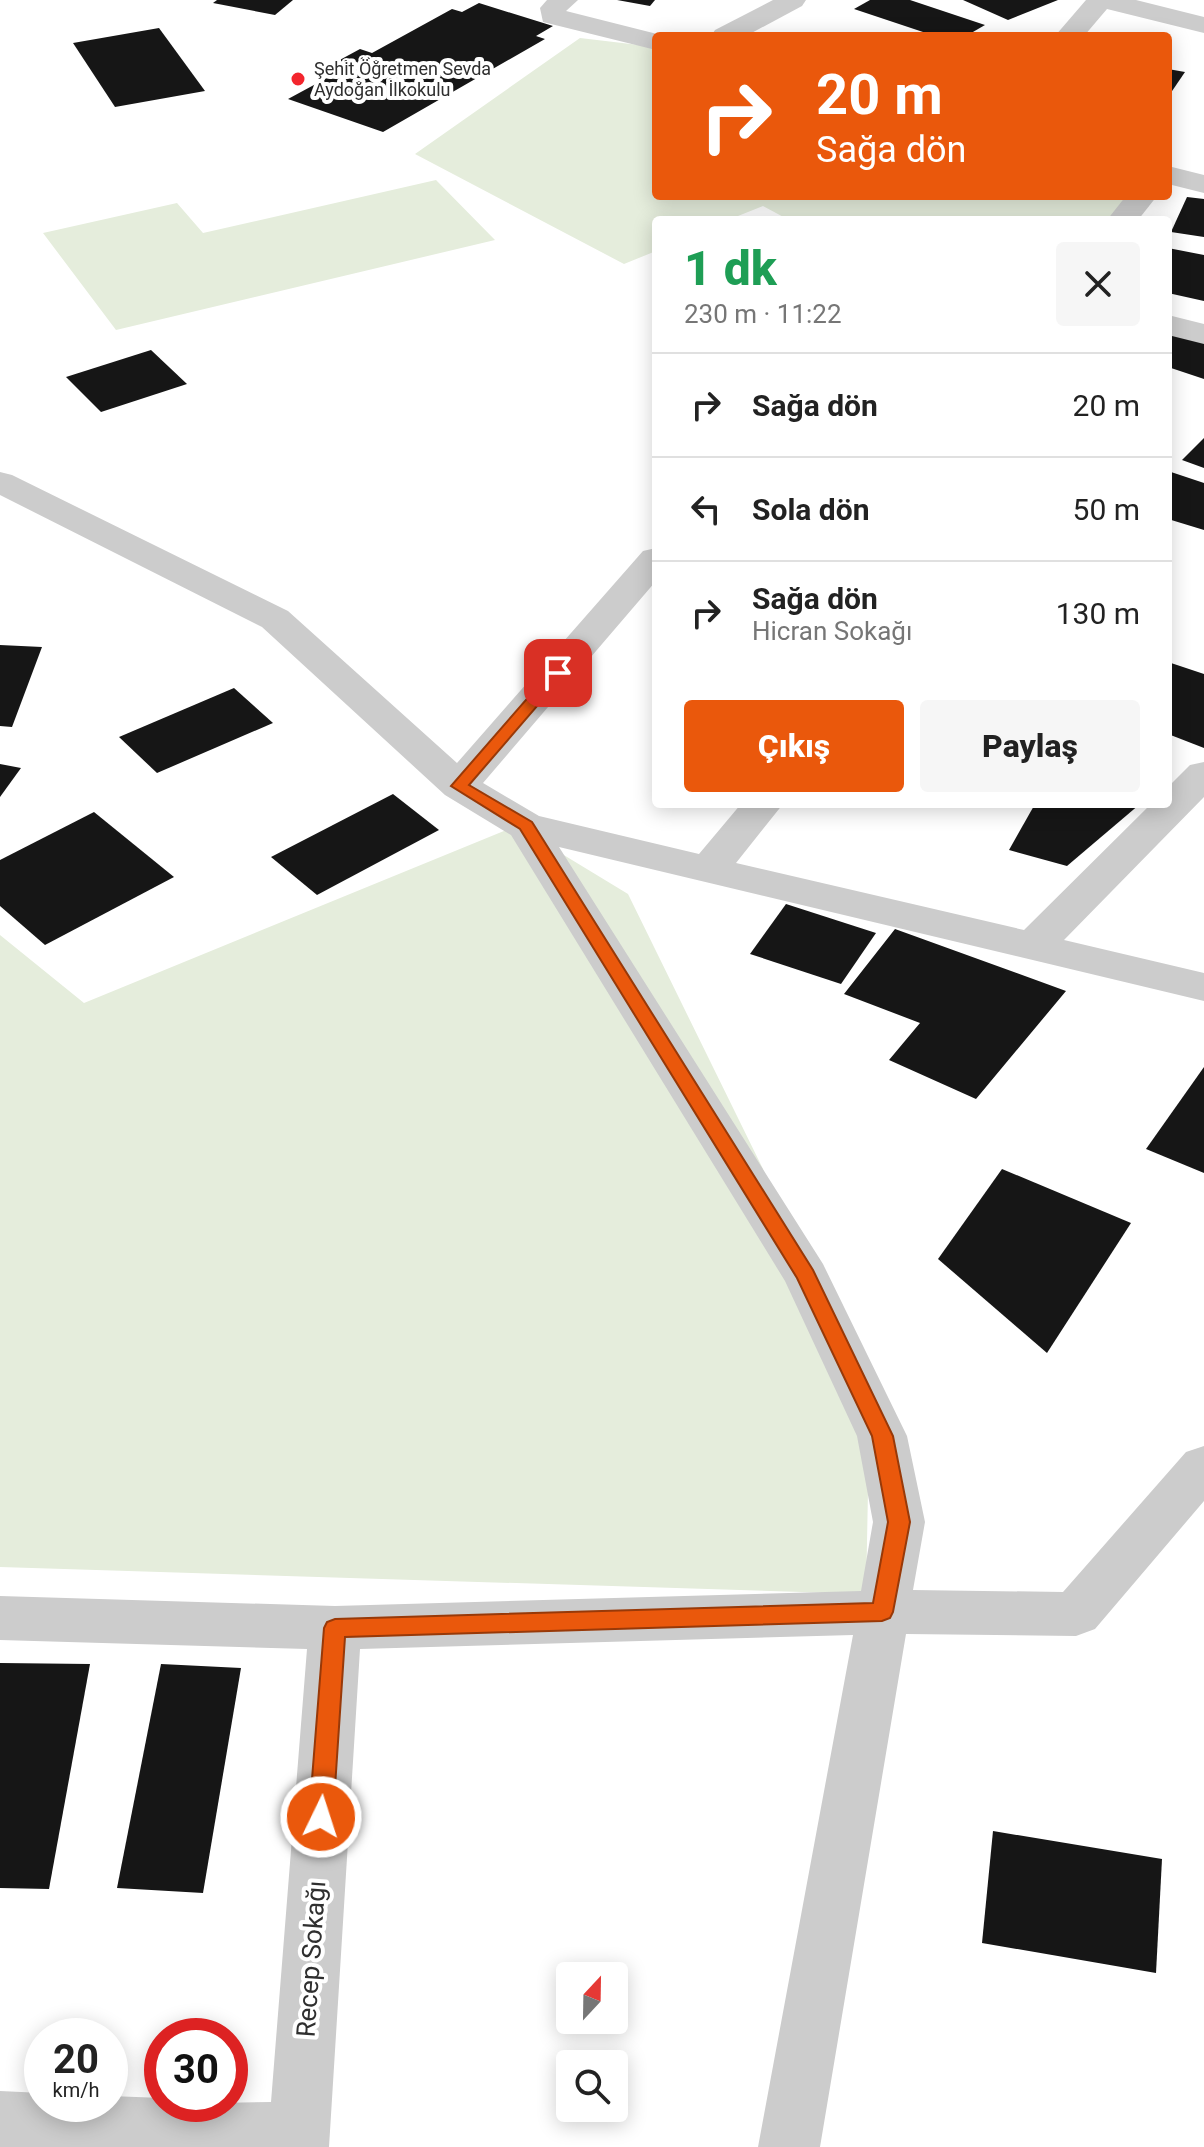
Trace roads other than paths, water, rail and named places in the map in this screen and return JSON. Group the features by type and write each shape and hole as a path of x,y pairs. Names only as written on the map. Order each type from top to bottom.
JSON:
{"street":[{"path":"565,0 553,8 553,16 652,41"},
{"path":"733,32 793,0"},
{"path":"1073,32 1102,0 1204,25"},
{"path":"1172,176 1204,184"},
{"path":"1125,216 1139,200"},
{"path":"1172,326 1204,334"},
{"path":"0,482 275,619 459,786 526,826 710,867 1204,987"},
{"path":"459,786 652,564"},
{"path":"1172,806 1204,774"},
{"path":"710,867 760,808"},
{"path":"1033,946 1170,808"},
{"path":"526,826 806,1276 882,1436 899,1522 789,2147"},
{"path":"0,1618 335,1628 882,1612 1076,1614 1204,1466"},
{"name":"Recep Sokağı","path":"298,2140 335,1628"},
{"path":"0,2120 298,2140"}],"place":[{"name":"Şehit Öğretmen Sevda Aydoğan İlkokulu","path":"298,79"}]}
